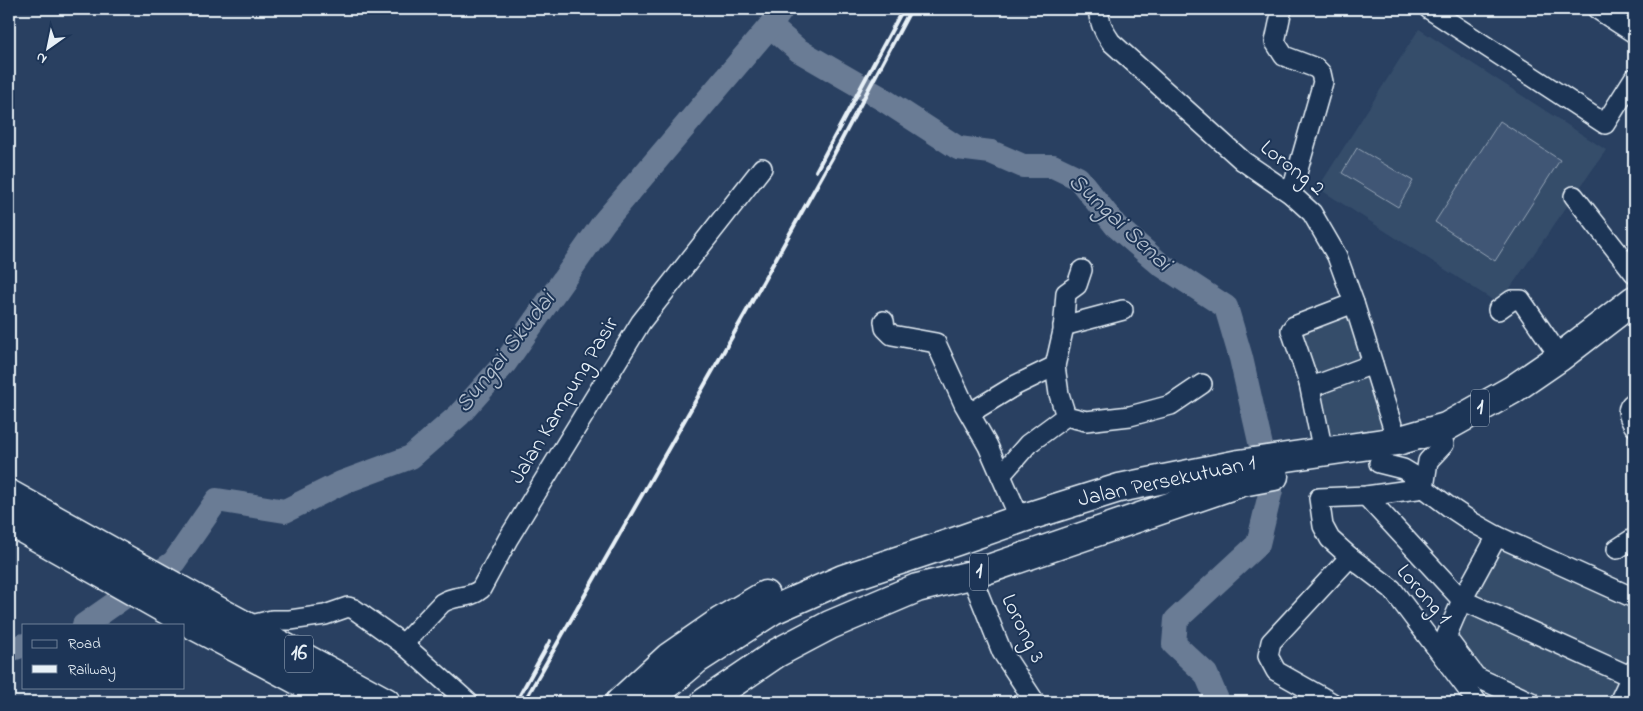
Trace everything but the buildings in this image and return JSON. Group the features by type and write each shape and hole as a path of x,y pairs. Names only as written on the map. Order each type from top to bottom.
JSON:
{"highway":[{"name":"Jalan Persekutuan 1","path":"647,702 696,660 773,610 843,579 1020,518 1119,488 1240,473 1397,441 1446,426 1512,390 1560,357 1634,300"},
{"name":"Jalan Persekutuan 1","path":"1306,460 1379,463 1444,444 1469,433 1599,351 1634,324"},
{"name":"Jalan Persekutuan 1","path":"715,697 777,653 830,625 917,588 971,575 1240,473"},
{"path":"671,702 697,680 749,644 818,607 1185,483 1240,473"},
{"path":"9,494 108,575 156,624"},
{"path":"620,702 669,657 721,620 784,585 833,563 955,524 1020,518"},
{"path":"9,522 108,575 194,628 298,702"},
{"name":"16","path":"194,628 247,626 386,702"},
{"path":"194,628 339,702"}],"street":[{"name":"Lorong 2","path":"1098,9 1103,32 1110,42 1243,161 1291,194 1312,212 1337,256 1354,303 1397,441"},
{"path":"1282,9 1275,42 1284,56 1316,68 1322,73 1323,82 1291,194"},
{"path":"1429,9 1605,124 1634,79"},
{"path":"1597,9 1634,33"},
{"name":"Jalan Kampung Pasir","path":"403,644 442,602 449,598 474,594 481,588 508,539 641,322 762,168"},
{"path":"1574,196 1634,273"},
{"path":"1066,416 1059,394 1056,366 1063,326 1066,292 1077,285 1082,270"},
{"path":"1498,310 1512,300 1521,300 1560,357"},
{"path":"1306,460 1309,384 1291,330 1294,326 1354,303"},
{"path":"1063,326 1122,310"},
{"path":"884,321 885,328 892,335 936,343 988,446 1020,518"},
{"path":"1309,384 1314,386 1373,364"},
{"path":"970,413 1016,385 1056,366"},
{"path":"1066,416 1086,421 1130,416 1171,405 1202,384"},
{"path":"1634,402 1628,410 1634,426"},
{"path":"1001,475 1028,444 1066,416"},
{"path":"1424,488 1428,462 1444,444"},
{"path":"1379,463 1403,469 1413,475 1424,488 1472,522 1497,536 1634,598"},
{"path":"1366,496 1424,488"},
{"path":"1366,496 1462,600 1633,675 1620,702"},
{"name":"Lorong 1","path":"1366,496 1319,498 1323,526 1330,539 1350,557 1392,588 1477,702"},
{"path":"1497,536 1462,600 1446,637 1476,678 1531,702"},
{"path":"1617,549 1634,538"},
{"path":"1331,702 1276,671 1268,656 1271,642 1350,557"},
{"name":"Lorong 3","path":"971,575 1002,652 1035,702"},
{"path":"247,626 272,620 290,620 325,615 348,607 354,609 403,644 468,702"}],"shaded area":[{"path":"1419,29 1606,150 1499,304 1318,188"},
{"path":"1500,121 1560,160 1495,261 1435,222"},
{"path":"1357,148 1413,181 1398,207 1342,173"},
{"path":"1350,308 1389,433 1324,442 1296,328"},
{"path":"1499,542 1634,604 1634,702 1542,702 1479,673 1451,636"}],"waterway":[{"name":"Sungai Skudai","path":"85,624 174,562 217,500 285,511 341,483 411,457 459,415 505,363 604,222 770,26 782,9"},
{"name":"Sungai Senai","path":"770,26 798,50 881,98 958,148 991,152 1023,166 1053,166 1078,178 1116,226 1160,264 1226,307 1241,358 1271,490 1258,544 1176,620 1174,644 1206,674 1218,702"},
{"name":"Sungai Skudai","path":"9,650 22,646"}],"railway":[{"path":"816,171 903,9"},
{"path":"524,702 745,314 832,158 911,9"},
{"path":"516,702 550,641"}]}
